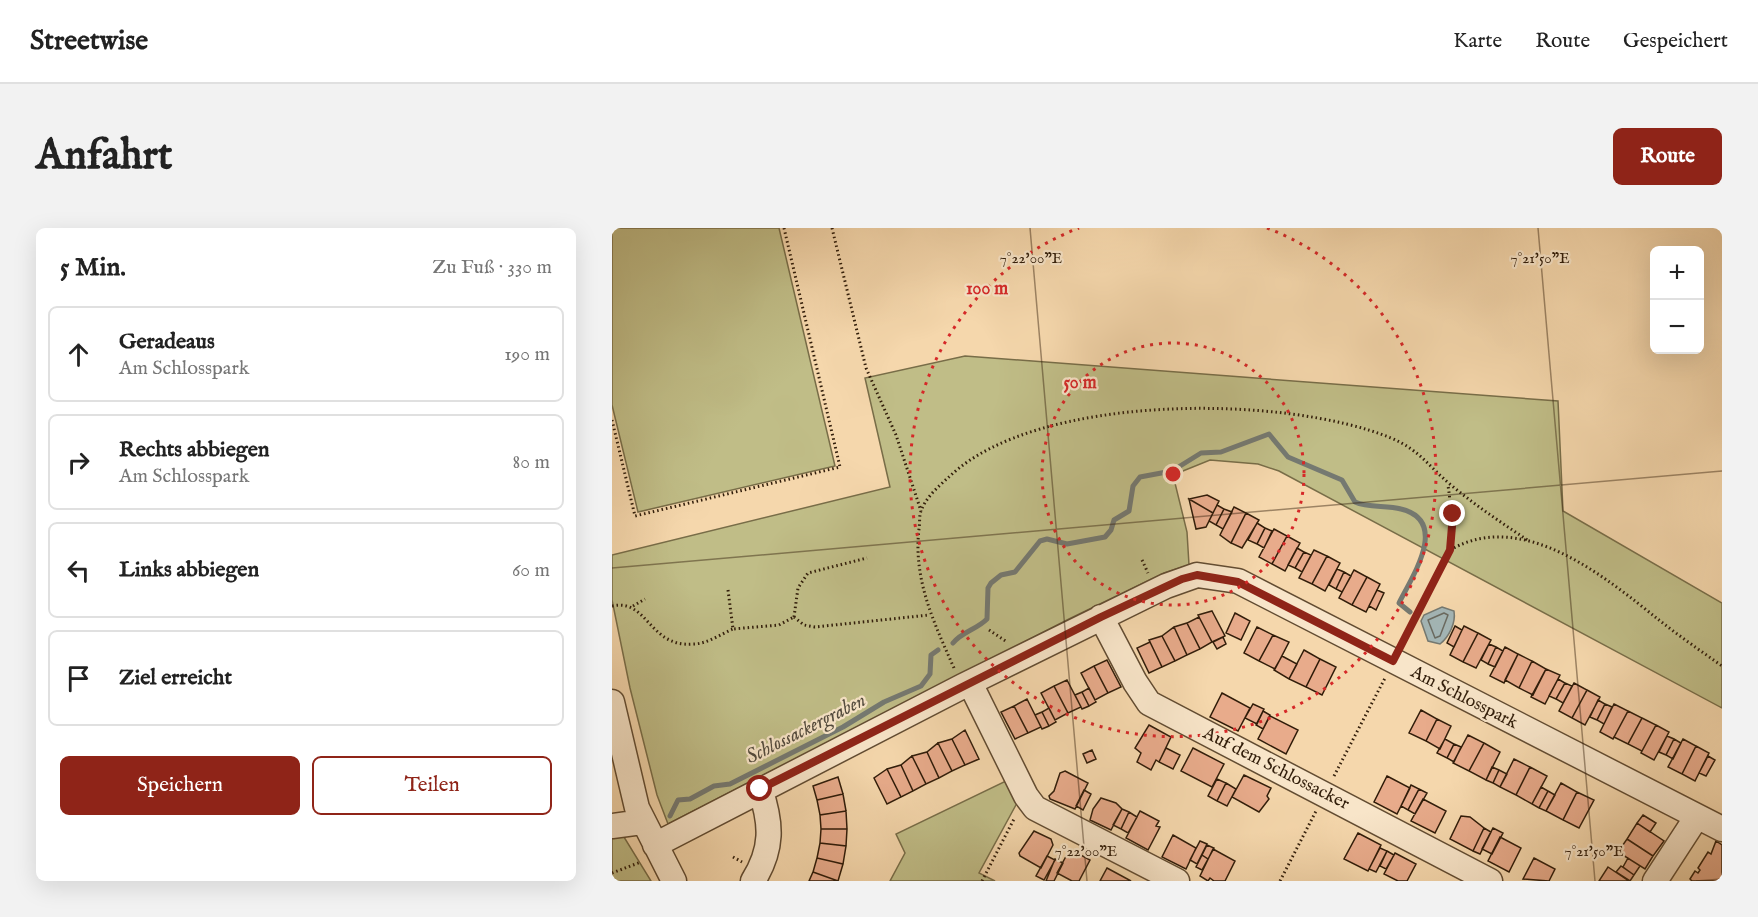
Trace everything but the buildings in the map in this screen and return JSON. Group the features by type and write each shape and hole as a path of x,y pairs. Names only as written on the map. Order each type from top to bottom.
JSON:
{"street":[{"name":"Am Schlosspark","path":"658,850 760,789 1101,617 1182,579 1212,576 1238,582 1722,830"},
{"name":"Auf dem Schlossacker","path":"1101,617 1135,682 1149,703 1490,881"},
{"path":"966,684 1026,796 1035,808 1177,881"},
{"path":"612,702 642,822 674,881"},
{"path":"753,881 769,842 769,816 760,789"},
{"path":"1654,881 1696,818"},
{"path":"612,825 642,822"}],"path":[{"path":"612,420 634,516 840,467 784,228"},
{"path":"832,228 866,368 896,435 921,511 916,552 930,615 966,684"},
{"path":"921,511 935,490 961,465 987,449 1032,432 1094,417 1201,407 1239,408 1296,415 1366,429 1416,450 1448,483 1477,507 1529,541 1600,573 1722,666"},
{"path":"1280,881 1450,550 1454,530 1448,483"},
{"path":"1450,550 1468,541 1490,537 1529,541"},
{"path":"794,617 798,588 808,573 867,558"},
{"path":"728,590 733,629"},
{"path":"633,606 645,599"},
{"path":"612,606 625,604 633,606 656,632 685,644 695,645 733,629 779,625 794,617"},
{"path":"794,617 804,625 815,627 930,615"},
{"path":"981,881 1026,796"},
{"path":"612,873 658,850"}],"shaded area":[{"path":"612,228 779,228 835,466 638,512 612,405"},
{"path":"965,356 1558,401 1563,511 1722,603 1722,708 1279,471 1258,464 1210,460 1173,475 1187,532 1189,565 1164,573 1069,619 668,824 657,795 630,688 612,600 612,555 890,487 865,378"},
{"path":"1010,779 1017,803 979,873 995,881 890,881 905,853 896,834"},
{"path":"612,837 624,837 651,881 612,881"}],"water":[{"path":"1442,607 1454,611 1454,620 1446,638 1440,644 1428,641 1421,621 1424,615"}],"waterway":[{"name":"Schlossackergraben","path":"953,643 987,619 988,588 991,583 1001,575 1015,572 1040,541 1047,539 1067,544 1105,537 1111,530 1114,520 1129,511 1133,486 1140,477 1172,471 1201,453 1221,452 1269,434 1288,457 1342,480 1355,502 1401,509 1416,515 1423,525 1425,537 1423,551 1399,603 1410,612"},
{"name":"Schlossackergraben","path":"670,816 678,800 690,799 714,786 730,784 843,727 884,702 921,686 930,674 931,655 938,650"}],"route":[{"path":"760,789 1101,617 1166,586 1197,575 1226,578 1238,582 1393,661 1450,550 1454,530 1453,514"}]}
